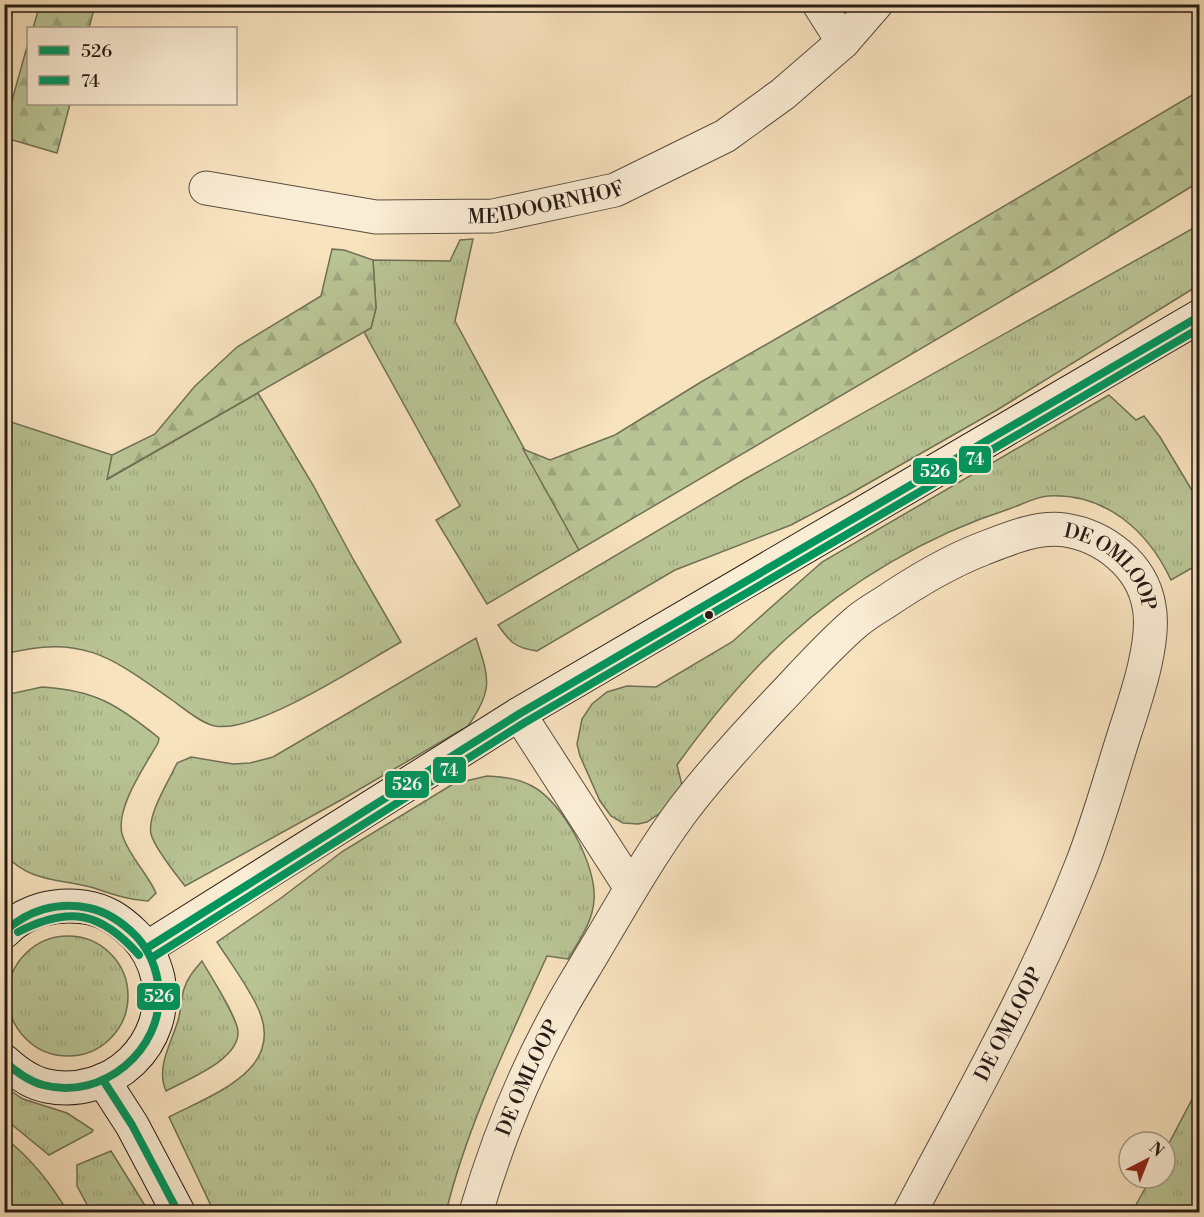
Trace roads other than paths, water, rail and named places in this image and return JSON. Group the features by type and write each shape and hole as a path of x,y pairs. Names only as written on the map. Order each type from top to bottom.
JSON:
{"street":[{"path":"819,4 843,42"},
{"name":"MEIDOORNHOF","path":"206,188 376,216 493,216 615,190 725,136 783,94 843,42 876,4"},
{"path":"147,948 519,714 1200,316"},
{"name":"DE OMLOOP","path":"476,1212 506,1125 553,1022 631,888 681,813 741,739 858,621 909,586 954,560 1036,530 1054,528 1072,531 1109,546 1130,566 1143,587 1149,604 1151,628 1139,687 1104,802 1081,867 1004,1036 910,1212"},
{"path":"519,714 631,888"},
{"path":"4,1061 18,1073 46,1086 75,1087 103,1080 127,1067 146,1045 157,1019 161,994 156,968 147,948 121,921 98,909 70,905 45,908 7,922"},
{"path":"103,1080 132,1125 178,1212"}]}
